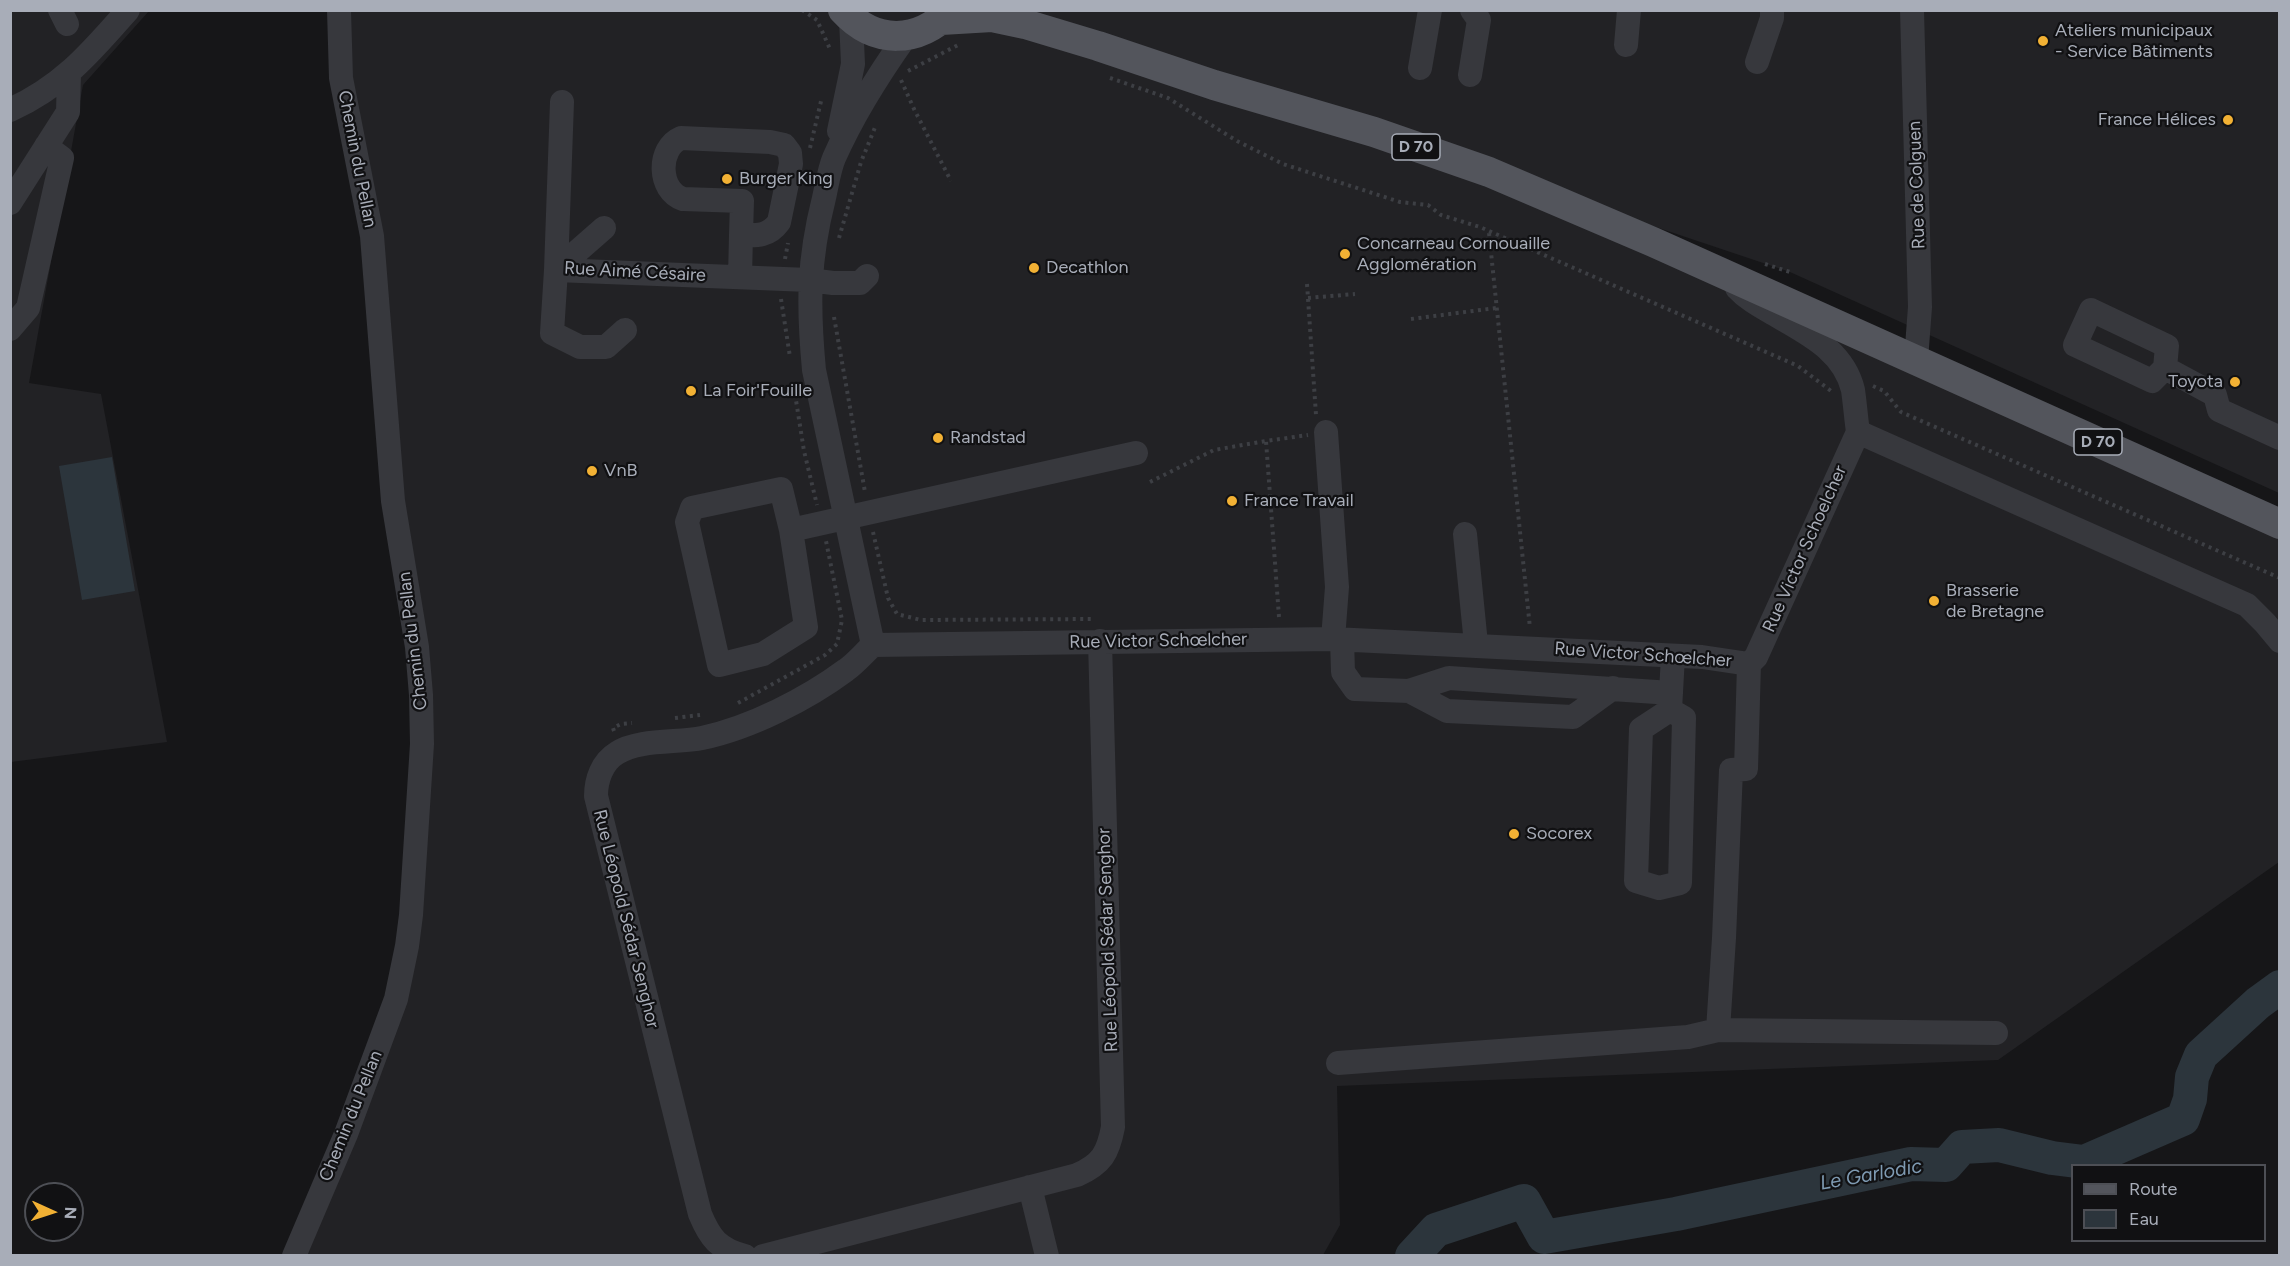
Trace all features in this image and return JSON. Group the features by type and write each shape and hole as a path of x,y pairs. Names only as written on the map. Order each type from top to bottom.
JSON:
{"main road":[{"name":"D 70","path":"1040,10 1098,46"},
{"path":"847,15 867,30 886,36 906,36 925,31 946,15"},
{"name":"D 70","path":"946,15 992,17 1098,46 1214,85 1374,132 1489,172 1570,205 2280,524"}],"street":[{"path":"10,110 54,86 69,74 128,10"},
{"name":"Chemin du Pellan","path":"294,1256 346,1134 396,999 411,915 422,744 417,647 393,501 372,236 341,78 339,10"},
{"path":"1420,68 1430,10"},
{"path":"1470,75 1479,20 1472,10"},
{"path":"1626,45 1629,10"},
{"path":"1757,62 1772,18 1772,10"},
{"name":"Rue de Colguen","path":"1912,10 1920,307 1916,360"},
{"path":"610,761 640,746 701,738 742,725 774,711 828,683 848,669 873,645 814,370 809,324 821,282 817,227 853,64 847,15"},
{"path":"833,160 881,71 906,36"},
{"path":"10,203 68,112 69,74"},
{"name":"Rue Aimé Césaire","path":"562,102 556,270 860,283 867,276"},
{"path":"740,277 741,235 742,201 676,197 665,183 665,159 667,149 673,141 681,138 770,142 784,145 790,153 791,164 779,222 760,236 741,235"},
{"path":"10,329 28,308 62,158 46,147"},
{"path":"604,228 556,270 552,333 580,347 606,347 624,330"},
{"path":"1724,275 1747,299 1822,342 1846,371 1852,389 1857,432 2247,605 2280,641"},
{"path":"2165,369 2215,395 2219,410 2280,438"},
{"name":"Rue Victor Schoelcher","path":"1749,664 1756,657 1857,432"},
{"path":"1322,433 1337,587 1338,639 1342,672 1355,688 1409,691 1449,678 1613,688 1671,702 1684,718 1680,883 1659,888 1636,881 1641,729 1671,702 1673,656"},
{"path":"791,530 1136,453"},
{"path":"781,489 791,530 806,627 763,654 719,665 687,522 692,508 781,489"},
{"path":"1465,534 1476,644"},
{"name":"Rue Victor Schœlcher","path":"873,645 1100,630 1476,644 1702,657 1749,664"},
{"name":"Rue Léopold Sédar Senghor","path":"763,1256 1077,1175 1101,1161 1108,1148 1113,1126 1100,630"},
{"path":"1718,1030 1731,770 1746,769 1749,664"},
{"path":"1409,691 1447,711 1573,717 1613,688"},
{"name":"Rue Léopold Sédar Senghor","path":"610,761 596,783 596,796 700,1214 707,1233 721,1245 745,1256"},
{"path":"1338,1063 1688,1037 1718,1030 1996,1033"},
{"path":"1030,1187 1047,1256"}],"path":[{"path":"802,10 817,20 833,55"},
{"path":"895,85 900,76 963,43"},
{"path":"1103,75 1168,98 1237,141 1283,164 1400,202 1428,205 1441,215 1480,227 1798,366 1827,389 1837,392 1873,386 1884,391 1901,412 2280,578"},
{"path":"900,76 914,109 951,181"},
{"path":"809,152 825,87"},
{"path":"877,123 861,162 836,249 821,282 831,304 869,512 888,598 897,614 921,620 1100,630"},
{"path":"790,361 780,279 791,232"},
{"path":"1488,232 1531,634"},
{"path":"1150,482 1214,450 1322,433 1307,284"},
{"path":"1308,298 1355,294"},
{"path":"1411,319 1496,308"},
{"path":"732,706 825,655 837,644 842,620 822,523 804,452 794,384"},
{"path":"1266,441 1279,617"},
{"path":"1268,618 1290,617"},
{"path":"666,719 711,713"},
{"path":"610,761 613,728 621,724 644,722"}],"shaded area":[{"path":"10,11 149,11 83,85 29,383 101,394 167,742 11,762"},
{"path":"340,11 2279,11 2279,493 1790,272 1441,155 2279,524 2279,862 1998,1060 1337,1086 1340,1225 1323,1255 306,1256 415,939 413,721"}],"water":[{"path":"112,457 135,591 82,600 59,466"}],"waterway":[{"name":"Le Garlodic","path":"1412,1256 1436,1230 1524,1201 1544,1237 1676,1214 1911,1164 1946,1165 1962,1147 1999,1145 2052,1158 2084,1162 2183,1119 2190,1099 2192,1077 2201,1055 2258,1003 2280,987"}],"place":[{"name":"Ateliers municipaux - Service Bâtiments","path":"2043,41"},
{"name":"France Hélices","path":"2228,120"},
{"name":"Burger King","path":"727,179"},
{"name":"Concarneau Cornouaille Agglomération","path":"1345,254"},
{"name":"Decathlon","path":"1034,268"},
{"name":"Toyota","path":"2235,382"},
{"name":"La Foir'Fouille","path":"691,391"},
{"name":"Randstad","path":"938,438"},
{"name":"VnB","path":"592,471"},
{"name":"France Travail","path":"1232,501"},
{"name":"Brasserie de Bretagne","path":"1934,601"},
{"name":"Socorex","path":"1514,834"}]}
